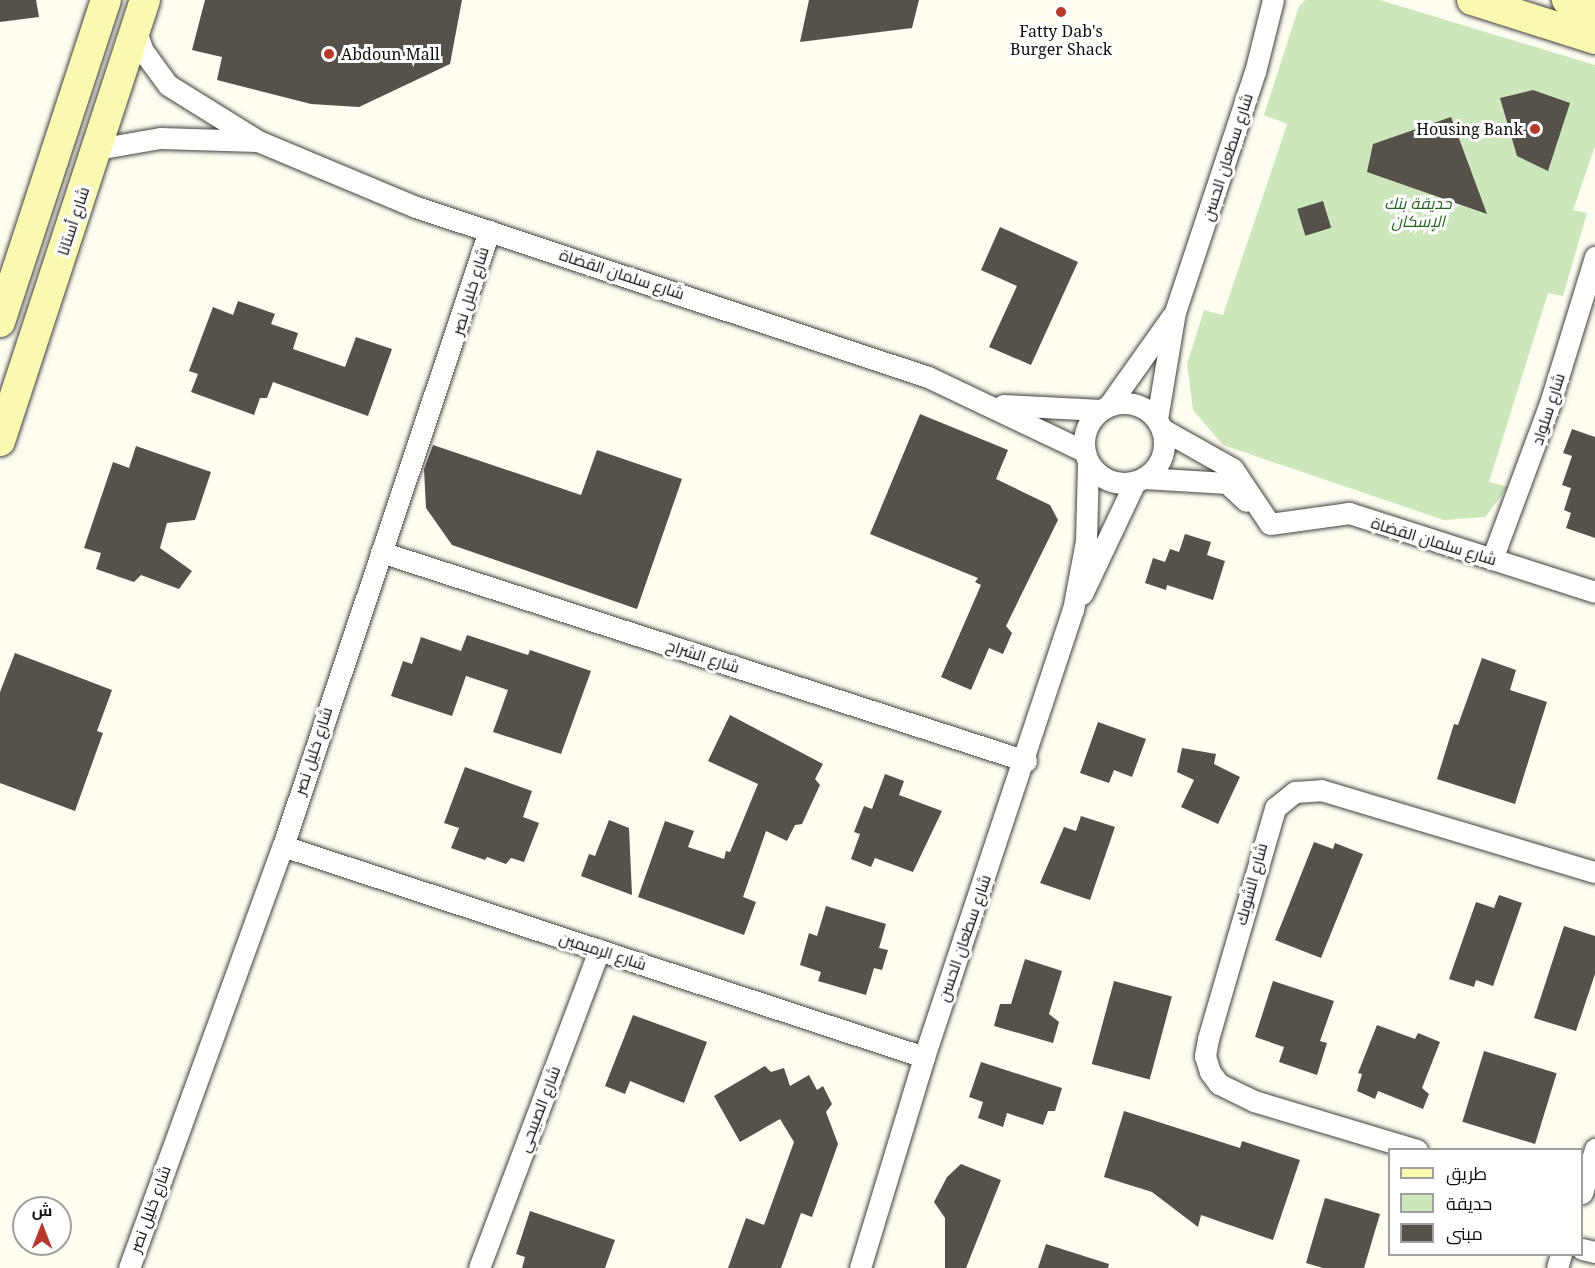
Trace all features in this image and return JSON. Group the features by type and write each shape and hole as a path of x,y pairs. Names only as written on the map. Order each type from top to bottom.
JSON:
{"street":[{"path":"0,322 106,0"},
{"name":"شارع أستانا","path":"0,441 145,0"},
{"name":"شارع سطعان الحسن","path":"1159,424 1174,312 1255,72 1273,0"},
{"path":"1472,0 1595,39"},
{"path":"1567,0 1595,9"},
{"name":"شارع سلمان القضاة","path":"136,31 143,51 168,85 258,141 416,207 854,351 988,404 1086,457"},
{"name":"شارع سلمان القضاة","path":"96,149 160,138 258,141"},
{"name":"شارع خليل نصر","path":"129,1268 283,846 443,375 489,231"},
{"name":"شارع سلواد","path":"1492,559 1537,441 1595,256"},
{"name":"شارع سطعان الحسن","path":"1105,407 1174,312"},
{"name":"شارع سلمان القضاة","path":"988,404 1057,410 1105,407"},
{"path":"1135,404 1159,424 1233,469 1270,524 1227,483 1108,480 1086,457 1086,428 1105,407 1135,404"},
{"path":"1139,480 1162,456 1159,424"},
{"name":"شارع سطعان الحسن","path":"861,1268 924,1057 1026,761 1074,610 1086,541 1086,457"},
{"name":"شارع سطعان الحسن","path":"1074,610 1139,480"},
{"name":"شارع سلمان القضاة","path":"1270,524 1348,513 1595,592"},
{"name":"شارع الشراح","path":"381,552 1026,761"},
{"name":"شارع الشوبك","path":"1414,1148 1254,1101 1219,1084 1210,1072 1205,1056 1208,1039 1275,808 1295,792 1321,790 1595,872"},
{"name":"شارع الرميمين","path":"283,846 924,1057"},
{"name":"شارع الصبيحي","path":"479,1268 599,950"},
{"path":"1583,1187 1595,1149"}],"green space":[{"name":"حديقة بنك الإسكان","path":"1305,0 1380,0 1595,65 1595,146 1573,210 1587,213 1563,296 1548,293 1489,482 1508,487 1485,517 1444,520 1223,445 1193,410 1187,364 1204,310 1223,315 1287,124 1264,115 1299,6"}],"building":[{"path":"0,0 36,0 39,17 0,22"},
{"name":"Abdoun Mall","path":"205,0 462,0 450,64 359,107 311,104 217,80 222,57 192,50"},
{"path":"809,0 919,0 912,28 800,42"},
{"name":"Housing Bank","path":"1533,90 1570,103 1548,171 1517,156 1500,98"},
{"path":"1451,117 1487,214 1367,172 1373,144"},
{"path":"1323,201 1331,228 1305,236 1297,209"},
{"path":"1000,227 1078,262 1031,365 989,347 1017,286 981,270"},
{"path":"238,301 275,314 271,324 298,333 293,349 345,367 356,337 392,349 368,416 273,382 267,398 260,398 254,415 191,392 198,374 189,371 213,307 233,315"},
{"path":"920,414 1008,450 996,479 1050,505 1058,520 1006,626 1012,633 1003,654 989,648 971,690 941,677 981,585 975,582 978,578 870,534"},
{"path":"1572,429 1595,437 1595,538 1566,528 1571,513 1564,510 1571,488 1562,485 1572,456 1563,453"},
{"path":"433,445 581,495 597,450 682,479 637,609 452,545 426,508 424,469"},
{"path":"136,446 211,472 195,520 167,523 160,548 192,571 179,589 141,575 134,582 96,569 101,553 84,548 113,462 129,468"},
{"path":"1185,534 1211,542 1207,555 1225,561 1213,600 1167,585 1166,590 1145,583 1153,558 1165,562 1170,549 1179,552"},
{"path":"467,635 528,655 530,650 591,671 561,754 493,732 508,690 466,676 452,716 391,696 403,661 412,664 421,637 461,651"},
{"path":"15,653 112,690 97,731 103,733 75,811 0,783 0,692"},
{"path":"1482,658 1516,670 1510,690 1547,702 1515,804 1437,779 1454,724 1458,725"},
{"path":"730,715 823,764 815,779 820,785 802,824 795,825 787,841 766,831 743,897 756,902 744,935 638,897 665,821 694,831 688,847 724,859 726,851 730,852 758,784 708,761"},
{"path":"1098,722 1146,739 1132,777 1114,770 1109,783 1080,773"},
{"path":"1182,748 1216,754 1214,764 1240,777 1218,824 1181,807 1194,780 1177,772"},
{"path":"465,767 532,791 523,817 539,823 524,862 511,858 506,864 487,857 485,860 451,848 459,828 444,823"},
{"path":"885,774 904,781 899,795 942,811 913,872 875,858 871,867 851,859 860,834 854,832 864,806 872,809"},
{"path":"1081,816 1115,827 1090,900 1040,883 1064,827 1076,831"},
{"path":"609,820 629,828 632,895 581,876 589,854 595,856"},
{"path":"1314,842 1333,849 1335,843 1363,854 1321,958 1275,940"},
{"path":"1499,895 1522,903 1493,986 1476,980 1474,987 1449,979 1476,902 1494,908"},
{"path":"826,906 886,924 879,948 888,950 882,970 874,968 866,995 818,981 821,972 800,965 809,933 817,936"},
{"path":"1564,926 1595,936 1595,974 1576,1031 1534,1018"},
{"path":"1025,959 1062,971 1049,1014 1059,1022 1053,1043 994,1026 1000,1004 1011,1004"},
{"path":"1114,981 1172,997 1150,1080 1092,1064"},
{"path":"1273,981 1334,1001 1320,1041 1327,1043 1317,1075 1279,1062 1284,1047 1255,1037"},
{"path":"633,1015 707,1042 684,1103 630,1081 625,1094 605,1086"},
{"path":"1377,1025 1415,1039 1418,1033 1440,1042 1422,1088 1429,1094 1423,1109 1378,1091 1375,1099 1357,1091 1362,1074 1358,1073"},
{"path":"1484,1051 1557,1073 1535,1144 1462,1122"},
{"path":"981,1062 1062,1088 1055,1111 1048,1111 1043,1125 1007,1113 1003,1127 978,1118 983,1102 969,1097"},
{"path":"765,1066 771,1072 784,1068 790,1086 809,1075 817,1090 823,1086 832,1104 826,1112 838,1144 812,1217 801,1213 781,1268 728,1268 746,1218 764,1225 794,1142 780,1119 740,1142 714,1096"},
{"path":"1124,1111 1240,1148 1242,1141 1300,1160 1273,1240 1201,1215 1198,1227 1152,1192 1104,1177"},
{"path":"961,1164 1001,1180 966,1268 945,1268 945,1218 934,1202 947,1177"},
{"path":"1325,1198 1380,1214 1364,1268 1323,1268 1306,1263"},
{"path":"530,1211 615,1240 605,1268 522,1268 525,1257 516,1254"},
{"path":"1046,1244 1109,1264 1108,1268 1038,1268"}],"place":[{"name":"Fatty Dab's Burger Shack","path":"1061,12"},
{"name":"Abdoun Mall","path":"329,54"},
{"name":"Housing Bank","path":"1535,129"}]}
